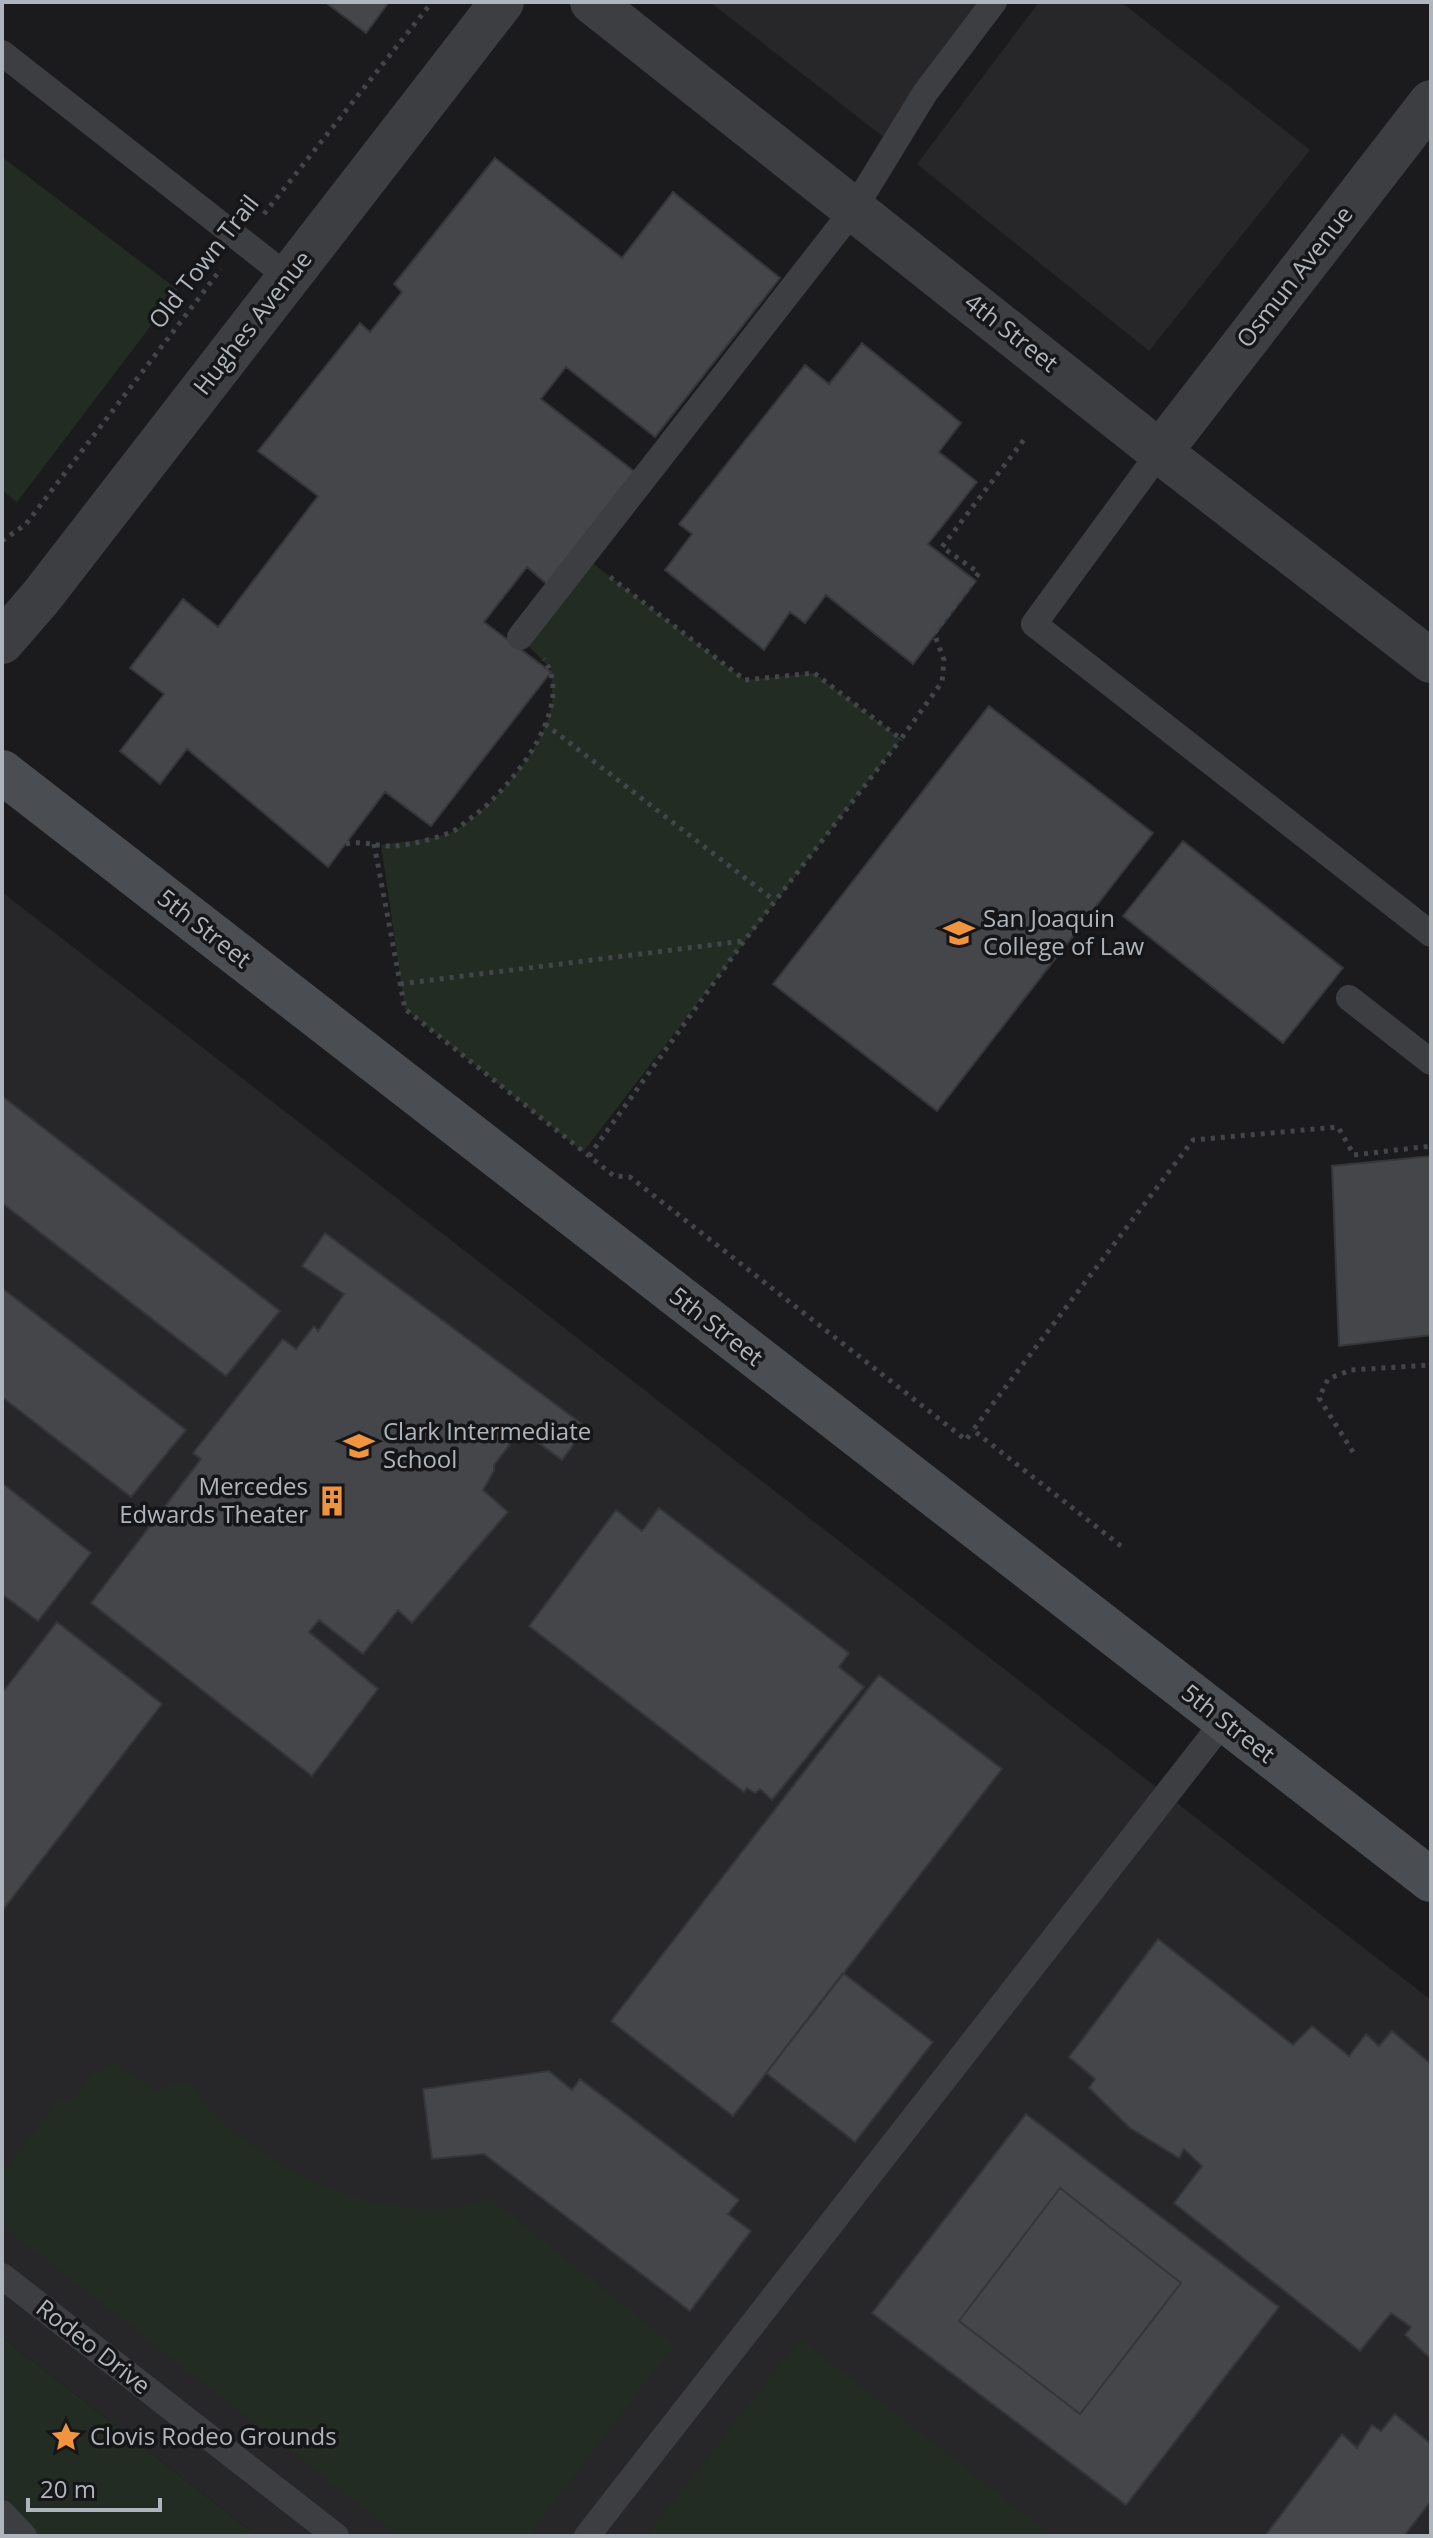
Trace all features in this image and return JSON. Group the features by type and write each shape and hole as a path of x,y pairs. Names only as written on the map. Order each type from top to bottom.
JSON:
{"main road":[{"name":"5th Street","path":"2,772 1431,1880"}],"street":[{"name":"Hughes Avenue","path":"2,642 41,597 502,2"},
{"name":"4th Street","path":"592,2 1160,452 1431,661"},
{"name":"Osmun Avenue","path":"1160,452 1431,102"}],"lane":[{"path":"520,637 854,209 925,93 994,2"},
{"path":"2,53 288,277"},
{"path":"1160,452 1034,624 1431,934"},
{"path":"1349,998 1431,1062"},
{"path":"587,2536 1224,1721"},
{"name":"Rodeo Drive","path":"2,2276 336,2536"},
{"path":"2,2513 24,2536"}],"path":[{"name":"Old Town Trail","path":"2,541 26,524 243,241 432,2"},
{"path":"589,1156 744,941 942,682 944,660 934,633 979,573 942,547 1026,437"},
{"path":"583,556 745,680 814,673 901,739"},
{"path":"346,844 395,846 452,832 493,800 522,767 545,724 552,701 551,669 541,655 520,637"},
{"path":"545,724 775,901"},
{"path":"374,844 405,1009 614,1176 630,1177 966,1440 1193,1140 1338,1127 1354,1155 1431,1146"},
{"path":"400,984 744,941"},
{"path":"1353,1452 1319,1398 1328,1379 1351,1370 1431,1365"},
{"path":"973,1430 1121,1546"}],"shaded area":[{"path":"710,2 1004,2 894,145"},
{"path":"1039,2 1121,2 1310,150 1149,351 917,164"},
{"path":"2,157 178,290 17,502 2,490"},
{"path":"583,556 745,680 814,673 901,739 583,1152 405,1009 381,845 454,831 484,808 516,774 541,736 552,696 551,669 520,637"},
{"name":"Clark Intermediate School","path":"2,892 1431,2000 1431,2536 257,2536 2,2337"},
{"path":"113,2063 155,2091 187,2081 218,2118 248,2142 274,2160 330,2188 390,2205 422,2209 458,2207 489,2198 674,2345 528,2536 400,2536 2,2225 2,2174 60,2098 71,2101 94,2074"},
{"name":"Clovis Rodeo Grounds","path":"2,2337 257,2536 2,2536"},
{"path":"800,2339 1052,2536 646,2536"}],"building":[{"path":"325,2 389,2 366,33"},
{"path":"495,158 622,258 673,192 780,278 655,437 566,367 541,399 644,479 557,593 527,567 484,622 551,672 431,826 385,792 328,867 187,749 160,784 120,751 164,694 130,668 183,599 218,627 318,496 258,451 360,323 370,332 402,292 394,284"},
{"path":"862,343 961,423 939,452 977,482 928,544 976,581 913,664 826,595 805,623 790,612 764,650 665,570 692,534 679,524 805,365 829,384"},
{"path":"989,706 1153,833 937,1111 773,984"},
{"path":"1183,841 1343,968 1283,1043 1123,916"},
{"path":"2,1096 280,1311 226,1376 2,1203"},
{"path":"1431,1156 1431,1335 1339,1346 1332,1166"},
{"name":"Mercedes Edwards Theater","path":"325,1233 586,1427 562,1460 521,1430 494,1465 494,1471 483,1490 508,1512 412,1623 398,1610 363,1654 319,1620 309,1632 378,1689 312,1776 91,1603 201,1459 193,1453 283,1339 296,1349 314,1326 318,1331 344,1294 302,1266"},
{"path":"2,1288 186,1430 131,1497 2,1397"},
{"path":"2,1483 91,1553 38,1621 2,1594"},
{"path":"659,1508 849,1653 839,1667 864,1687 772,1800 760,1789 755,1793 747,1788 744,1792 529,1626 616,1510 642,1531"},
{"path":"57,1622 162,1704 2,1911 2,1693"},
{"path":"879,1675 1002,1769 733,2116 611,2021"},
{"path":"1158,1939 1293,2045 1312,2026 1349,2056 1366,2034 1379,2046 1392,2031 1431,2064 1431,2359 1405,2335 1411,2327 1391,2313 1360,2351 1174,2203 1202,2166 1184,2149 1179,2158 1130,2128 1089,2088 1095,2079 1069,2057"},
{"path":"843,1973 933,2042 855,2142 766,2073"},
{"path":"549,2071 572,2090 580,2079 739,2200 728,2214 751,2231 690,2311 484,2154 432,2159 423,2089"},
{"path":"1026,2114 1279,2307 1126,2505 872,2313"},
{"path":"1060,2188 1181,2283 1080,2414 959,2321"},
{"path":"1395,2414 1431,2444 1431,2501 1404,2536 1265,2536 1342,2434 1357,2448 1372,2425 1381,2431"}],"place":[{"name":"San Joaquin College of Law","path":"959,933"},
{"name":"Clark Intermediate School","path":"359,1446"},
{"name":"Mercedes Edwards Theater","path":"332,1501"},
{"name":"Clovis Rodeo Grounds","path":"66,2437"}]}
